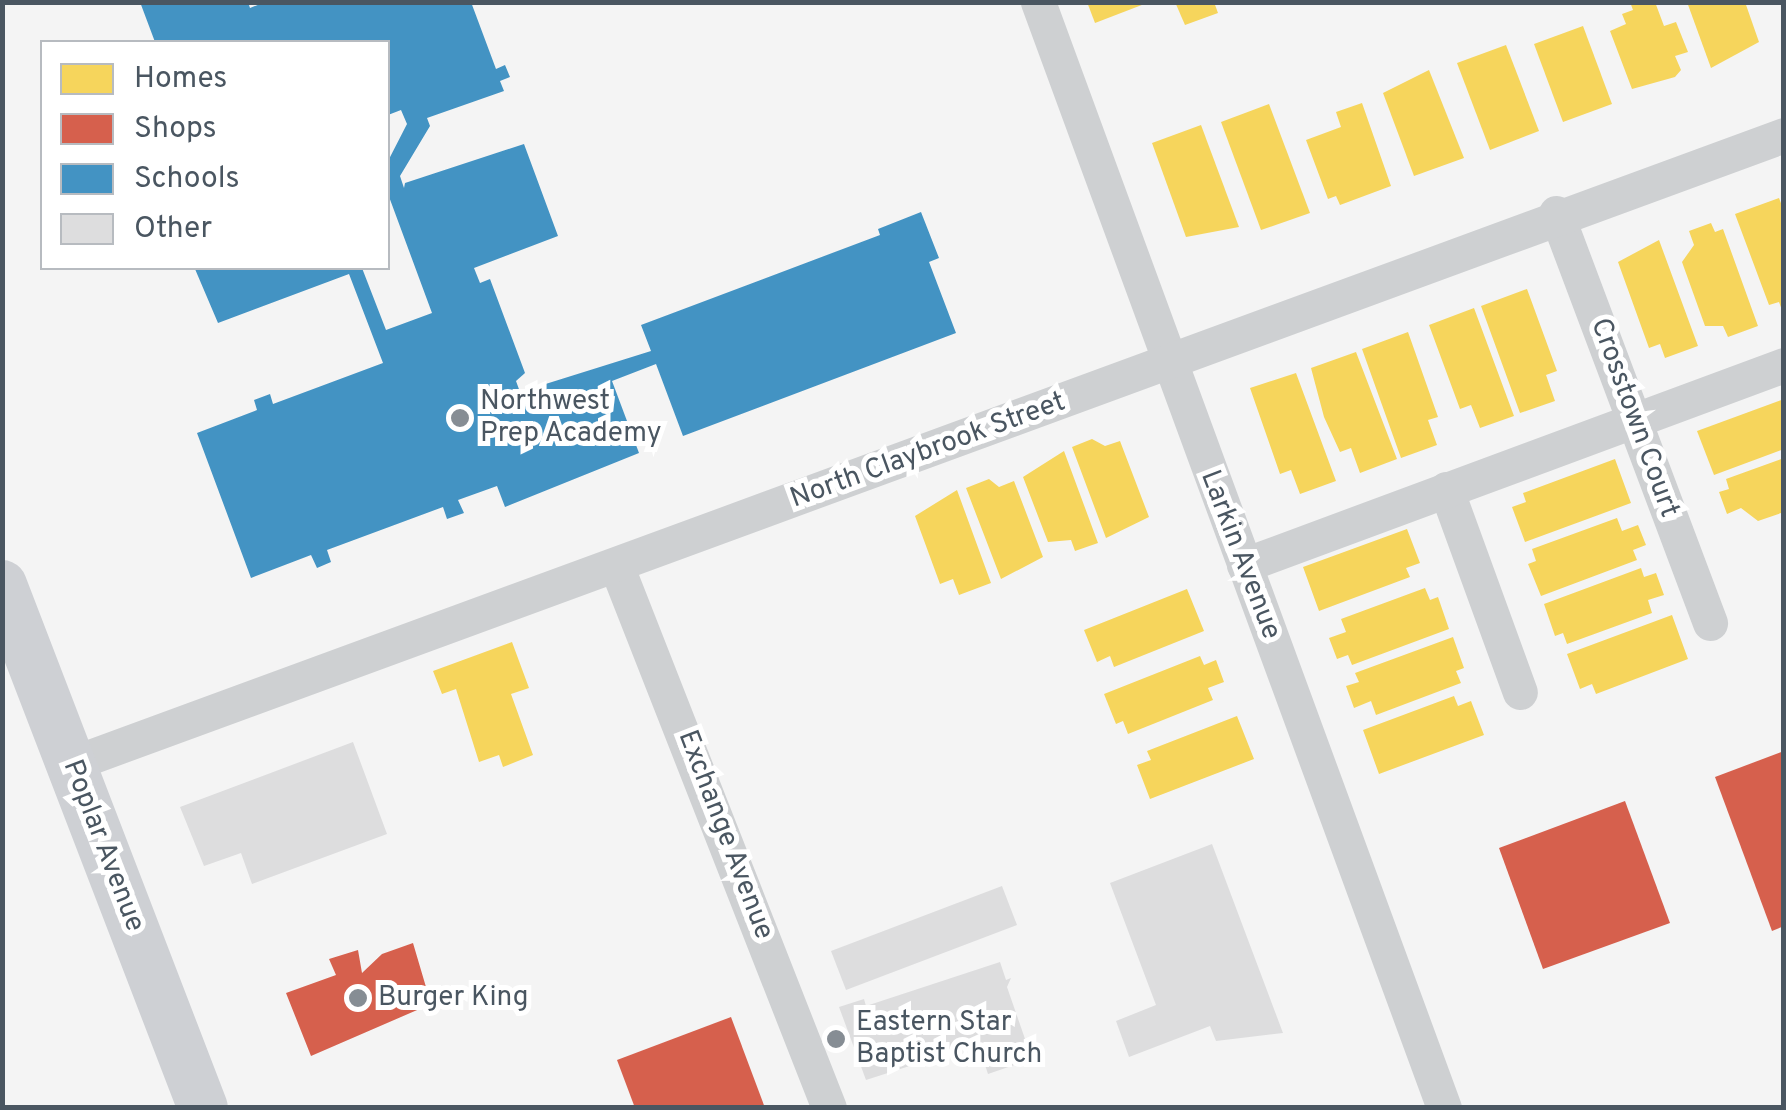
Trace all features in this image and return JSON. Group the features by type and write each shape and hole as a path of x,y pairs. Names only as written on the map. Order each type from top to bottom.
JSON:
{"main road":[{"name":"Poplar Avenue","path":"6,604 203,1108"}],"street":[{"name":"Larkin Avenue","path":"1038,2 1166,364 1244,564 1444,1108"},
{"name":"North Claybrook Street","path":"71,764 1166,364 1556,213 1784,135"},
{"name":"Crosstown Court","path":"1556,213 1710,623"},
{"path":"1244,564 1784,365"},
{"path":"1446,489 1520,692"},
{"name":"Exchange Avenue","path":"616,565 829,1108"}],"building: Homes":[{"path":"1087,2 1147,2 1147,3 1095,23"},
{"path":"1175,2 1214,2 1218,13 1185,25"},
{"path":"1630,2 1655,2 1664,26 1676,22 1688,52 1675,56 1681,70 1675,77 1632,89 1610,31 1626,24 1622,14 1633,10"},
{"path":"1687,2 1745,2 1759,42 1711,68"},
{"path":"1583,26 1612,104 1563,122 1534,44"},
{"path":"1506,45 1539,131 1490,150 1457,63"},
{"path":"1429,70 1464,158 1414,176 1383,93"},
{"path":"1362,103 1391,186 1340,205 1336,196 1328,199 1306,140 1341,127 1336,112"},
{"path":"1269,104 1310,213 1261,230 1221,122"},
{"path":"1201,125 1239,227 1186,237 1152,143"},
{"path":"1779,198 1784,211 1783,313 1779,302 1769,305 1735,214"},
{"path":"1711,223 1715,232 1723,229 1758,326 1728,337 1723,326 1705,326 1682,262 1694,245 1689,231"},
{"path":"1659,240 1698,346 1665,358 1660,344 1649,348 1618,262"},
{"path":"1527,289 1557,371 1546,375 1555,401 1520,413 1481,306"},
{"path":"1474,308 1514,416 1480,428 1471,405 1460,409 1429,325"},
{"path":"1408,332 1438,417 1428,420 1437,445 1401,458 1362,349"},
{"path":"1356,352 1397,459 1360,473 1351,448 1340,452 1324,417 1311,368"},
{"path":"1296,373 1336,481 1300,494 1291,470 1280,474 1250,388"},
{"path":"1784,399 1784,449 1714,475 1697,431"},
{"path":"1092,439 1105,446 1120,441 1149,517 1106,538 1072,447"},
{"path":"1064,451 1098,543 1075,551 1071,540 1048,542 1023,477"},
{"path":"1784,458 1784,512 1758,521 1741,508 1727,514 1719,492 1729,489 1726,479"},
{"path":"1615,459 1631,503 1525,542 1512,507 1526,502 1523,493"},
{"path":"989,479 999,487 1014,481 1043,557 1001,579 966,488"},
{"path":"957,490 991,583 959,595 953,579 940,584 915,516"},
{"path":"1617,518 1622,531 1638,525 1646,545 1633,550 1637,560 1541,596 1528,564 1536,561 1532,549"},
{"path":"1407,529 1420,563 1406,568 1410,577 1319,611 1303,567"},
{"path":"1641,568 1644,577 1656,573 1664,595 1648,600 1652,613 1567,644 1563,633 1555,636 1544,604"},
{"path":"1425,588 1430,600 1438,597 1449,629 1352,665 1348,655 1337,659 1329,638 1346,632 1341,619"},
{"path":"1187,589 1204,631 1114,667 1110,656 1097,662 1084,630"},
{"path":"1672,615 1688,659 1596,694 1592,684 1580,689 1567,654"},
{"path":"1453,637 1464,668 1456,671 1461,683 1376,715 1371,701 1354,708 1346,686 1359,682 1355,673"},
{"path":"512,642 529,688 511,694 533,755 503,767 499,755 479,762 456,689 442,694 433,671"},
{"path":"1200,656 1204,665 1216,660 1224,682 1208,688 1213,700 1128,734 1123,721 1116,724 1104,694"},
{"path":"1454,696 1458,706 1471,701 1484,735 1379,774 1363,730"},
{"path":"1237,716 1254,759 1150,799 1137,765 1151,760 1147,751"}],"building: Shops":[{"path":"1784,751 1784,926 1772,931 1715,777"},
{"path":"1625,801 1670,923 1543,969 1499,848"},
{"name":"Burger King","path":"413,943 431,1004 311,1056 286,993 336,975 329,959 358,950 362,973 382,954"},
{"path":"731,1017 765,1108 635,1108 617,1060"}],"building: Schools":[{"path":"140,2 248,2 250,8 265,2 471,2 496,69 505,65 510,77 500,81 504,91 427,118 430,126 400,176 404,188 405,183 524,144 558,236 474,268 480,283 490,279 525,373 516,381 520,392 651,351 641,325 880,235 878,229 921,212 939,258 929,262 956,333 683,436 656,364 612,381 639,453 505,507 497,486 458,500 464,513 447,519 443,507 327,550 331,562 317,568 311,555 251,578 197,433 257,410 254,400 270,394 273,404 383,363 349,274 218,323 195,270 363,270 386,330 432,313 390,199 390,157 407,124 401,110 390,114 390,40 154,40"}],"building: Other":[{"path":"353,742 387,834 252,884 241,853 204,866 180,807"},
{"path":"1212,844 1283,1033 1216,1041 1210,1026 1129,1057 1116,1021 1156,1005 1110,883"},
{"path":"1002,886 1017,925 846,990 831,951"},
{"path":"1000,962 1006,980 1011,978 1007,987 1032,1059 988,1074 978,1044 866,1080 839,1007 864,999 866,1006"}],"place":[{"name":"Northwest Prep Academy","path":"460,418"},
{"name":"Burger King","path":"358,998"},
{"name":"Eastern Star Baptist Church","path":"836,1039"}]}
